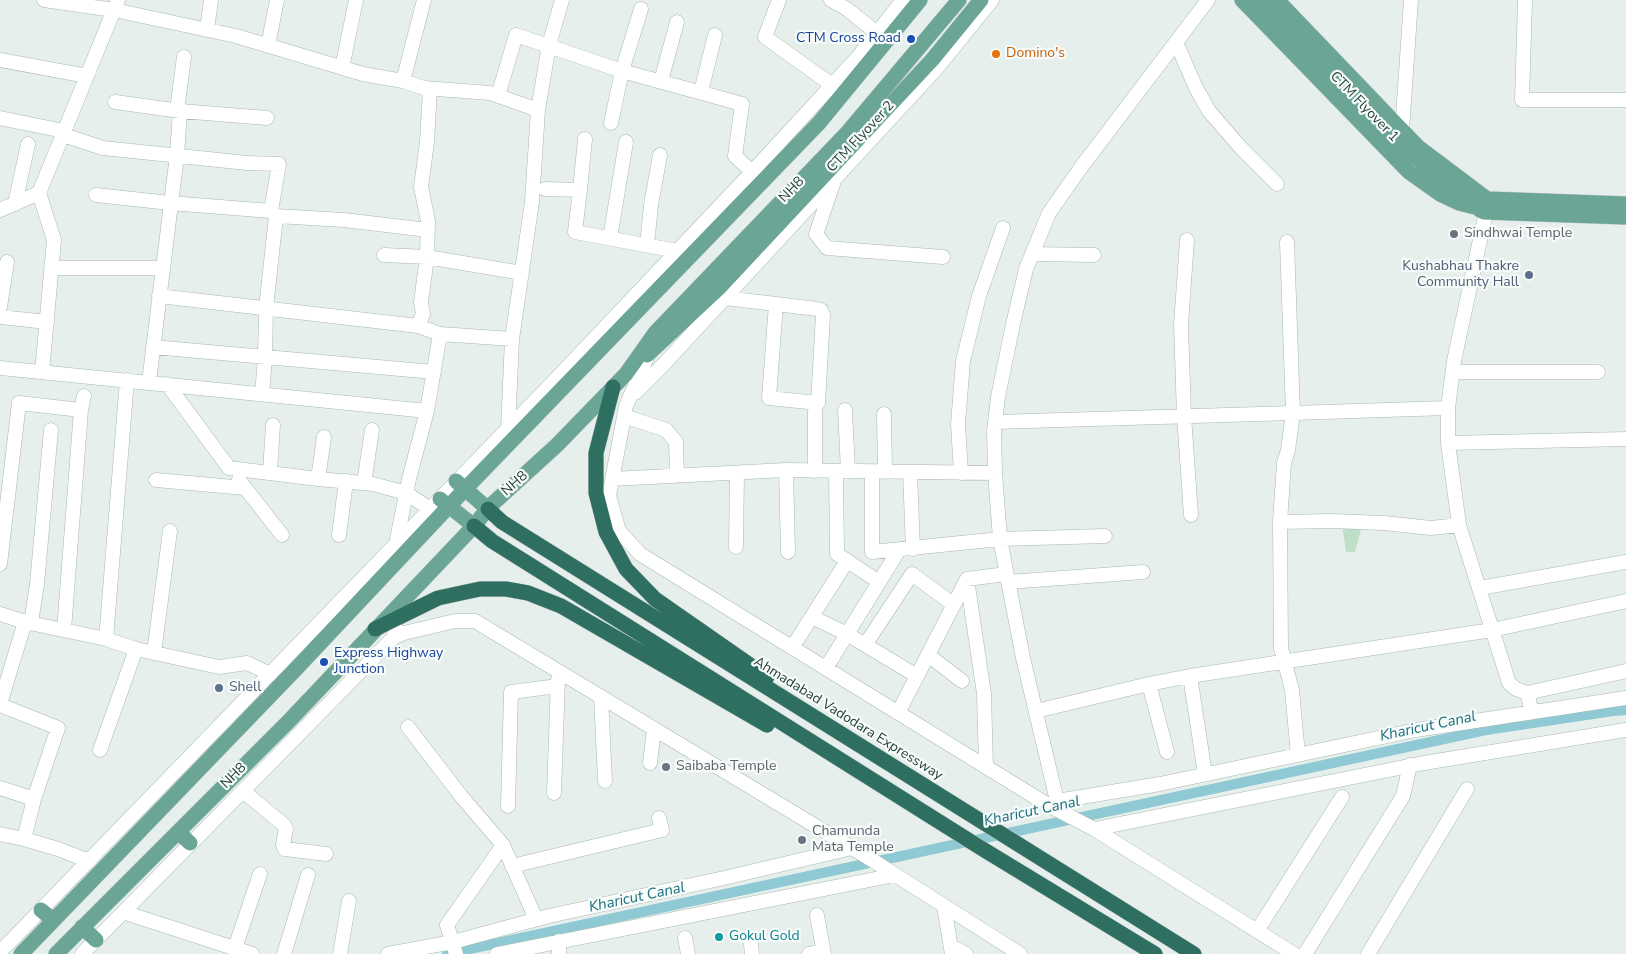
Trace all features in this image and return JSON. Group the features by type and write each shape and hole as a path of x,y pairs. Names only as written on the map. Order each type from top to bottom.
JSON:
{"highway":[{"path":"613,387 596,453 596,493 606,532 626,569 655,599 782,687 816,719"},
{"name":"Ahmadabad Vadodara Expressway","path":"488,509 511,527 1194,954"},
{"path":"474,526 492,541 981,848 1155,954"},
{"path":"375,629 438,598 480,589 506,589 528,593 560,606 813,751 847,763"}],"main road":[{"name":"NH8","path":"21,954 242,714 440,505 816,126 920,0"},
{"name":"NH8","path":"56,954 288,722 488,509 557,445 626,374 655,333 847,132 959,0"},
{"name":"CTM Flyover 2","path":"626,374 720,287 932,60 981,0"},
{"path":"1242,0 1409,172 1440,194 1459,203 1484,207 1626,204"},
{"name":"CTM Flyover 1","path":"1260,0 1402,146 1445,182 1484,207"},
{"path":"1276,0 1418,147 1484,207"},
{"path":"1534,207 1626,217"},
{"path":"460,485 488,509"},
{"path":"440,505 474,526"},
{"path":"178,832 190,843"},
{"path":"41,910 53,920"},
{"path":"82,927 96,940"}],"street":[{"path":"44,0 116,5 236,36 364,74 404,81 430,89 490,93 538,110"},
{"path":"207,30 211,0"},
{"path":"268,46 277,0"},
{"path":"342,68 356,0"},
{"path":"404,81 424,0"},
{"path":"508,429 512,339 532,202 538,110 549,45 562,0"},
{"path":"779,0 766,37 832,85"},
{"path":"831,0 847,9 877,32"},
{"path":"460,485 508,429 752,172 857,58 903,0"},
{"path":"629,399 664,364 937,68 992,0"},
{"path":"1052,803 1036,711 1022,658 1000,539 995,473 995,422 998,397 1026,269 1050,213 1082,166 1208,0"},
{"path":"1402,130 1411,0"},
{"path":"1525,0 1522,100 1626,100"},
{"path":"42,372 54,240 39,193 116,5"},
{"path":"611,123 622,71 642,9"},
{"path":"661,81 677,22"},
{"path":"498,96 516,34 622,71 742,104 735,156 752,172"},
{"path":"701,92 715,34"},
{"path":"1176,42 1196,88 1209,110 1240,148 1277,184"},
{"path":"149,382 177,156 180,111 178,103 184,57"},
{"path":"0,60 87,76"},
{"path":"418,326 423,314 421,302 427,257 428,222 421,187 427,142 430,89"},
{"path":"115,102 180,111 267,118"},
{"path":"804,115 816,126"},
{"path":"0,118 64,133 103,148 247,163 279,164 266,308 262,394"},
{"path":"586,139 575,232 677,251"},
{"path":"610,238 626,142"},
{"path":"15,204 28,144"},
{"path":"647,245 651,205 660,155"},
{"path":"835,179 816,234 827,248 943,257"},
{"path":"545,189 580,190"},
{"path":"0,210 39,193"},
{"path":"96,195 428,230"},
{"path":"1484,207 1462,316 1448,408 1448,443 1459,525 1510,684 1516,689 1527,693 1626,671"},
{"path":"961,473 958,424 963,362 979,296 1003,228"},
{"path":"1186,240 1181,325 1184,416 1191,515"},
{"path":"1287,242 1293,413 1288,450 1284,463 1280,522 1281,648 1292,690 1298,755"},
{"path":"1032,254 1094,255"},
{"path":"384,255 427,257 522,273"},
{"path":"0,308 7,262"},
{"path":"52,268 162,268"},
{"path":"159,296 418,326 440,334 512,339"},
{"path":"725,298 776,304 821,310 823,315 818,402 769,398 776,304"},
{"path":"0,316 46,322"},
{"path":"396,545 406,493 427,411 440,334"},
{"path":"153,347 434,372"},
{"path":"650,353 629,399 624,416 609,496 619,531 640,554 986,767 1052,803 1294,954"},
{"path":"0,368 427,411"},
{"path":"1453,372 1598,372"},
{"path":"106,639 127,380"},
{"path":"167,384 229,468 282,535"},
{"path":"64,630 81,410 84,396"},
{"path":"0,564 19,402 81,410"},
{"path":"995,422 1448,408"},
{"path":"845,410 837,554 879,582"},
{"path":"815,411 815,471"},
{"path":"884,414 872,552 1000,539 1106,536"},
{"path":"624,416 666,430 676,442 678,476"},
{"path":"270,472 274,425"},
{"path":"24,839 34,799 58,728 0,704 28,623 37,584 51,430"},
{"path":"364,483 372,430"},
{"path":"318,479 324,436"},
{"path":"1448,443 1626,439"},
{"path":"0,952 89,861 242,714 270,674 288,666 396,545 440,505 373,484 229,468"},
{"path":"612,479 786,470 995,473"},
{"path":"786,470 788,552"},
{"path":"910,472 913,549"},
{"path":"736,548 737,473"},
{"path":"156,480 245,488"},
{"path":"339,535 346,481"},
{"path":"1280,522 1331,521 1431,528 1459,525"},
{"path":"154,653 170,531"},
{"path":"826,668 899,550"},
{"path":"791,647 847,561"},
{"path":"1480,588 1626,562"},
{"path":"967,579 1143,572"},
{"path":"865,644 912,574 954,605"},
{"path":"898,713 967,579"},
{"path":"967,579 984,694 986,767"},
{"path":"1036,711 1190,676 1492,630 1626,601"},
{"path":"82,954 393,638 407,613"},
{"path":"0,614 28,623 106,639 136,649 219,667 247,663 270,674"},
{"path":"812,617 865,644 917,676"},
{"path":"393,638 404,633 455,621 475,622 874,861 1020,954"},
{"path":"100,750 136,649"},
{"path":"928,655 962,681"},
{"path":"554,793 558,671"},
{"path":"1190,676 1206,774"},
{"path":"1149,684 1167,752"},
{"path":"508,806 511,692 558,686"},
{"path":"1527,693 1532,712"},
{"path":"601,697 605,781"},
{"path":"1052,803 1160,784 1416,730 1626,698"},
{"path":"288,722 300,733"},
{"path":"408,727 461,796 503,845 536,919"},
{"path":"650,763 654,728"},
{"path":"1094,830 1410,766 1626,730"},
{"path":"1305,954 1403,796 1410,766"},
{"path":"0,788 34,799"},
{"path":"1368,954 1467,789"},
{"path":"243,791 284,825 286,829 284,849 326,854"},
{"path":"1257,931 1342,797"},
{"path":"512,866 662,830 659,818"},
{"path":"0,834 58,848 89,861"},
{"path":"454,948 447,925 503,845"},
{"path":"388,954 454,948 536,919 852,848"},
{"path":"235,948 260,874"},
{"path":"284,954 308,875"},
{"path":"497,954 559,948 895,875"},
{"path":"340,954 349,901"},
{"path":"944,906 951,950 966,954"},
{"path":"124,912 252,954"},
{"path":"809,954 824,953 817,915"},
{"path":"685,938 688,954"}],"green space":[{"path":"1342,525 1361,530 1355,552 1346,552"}],"waterway":[{"name":"Kharicut Canal","path":"447,954 1486,730 1626,710"}],"place":[{"name":"CTM Cross Road","path":"911,39"},
{"name":"Domino's","path":"996,54"},
{"name":"Sindhwai Temple","path":"1454,234"},
{"name":"Kushabhau Thakre Community Hall","path":"1529,275"},
{"name":"Express Highway Junction","path":"324,662"},
{"name":"Shell","path":"219,688"},
{"name":"Saibaba Temple","path":"666,767"},
{"name":"Chamunda Mata Temple","path":"802,840"},
{"name":"Gokul Gold","path":"719,937"}]}
